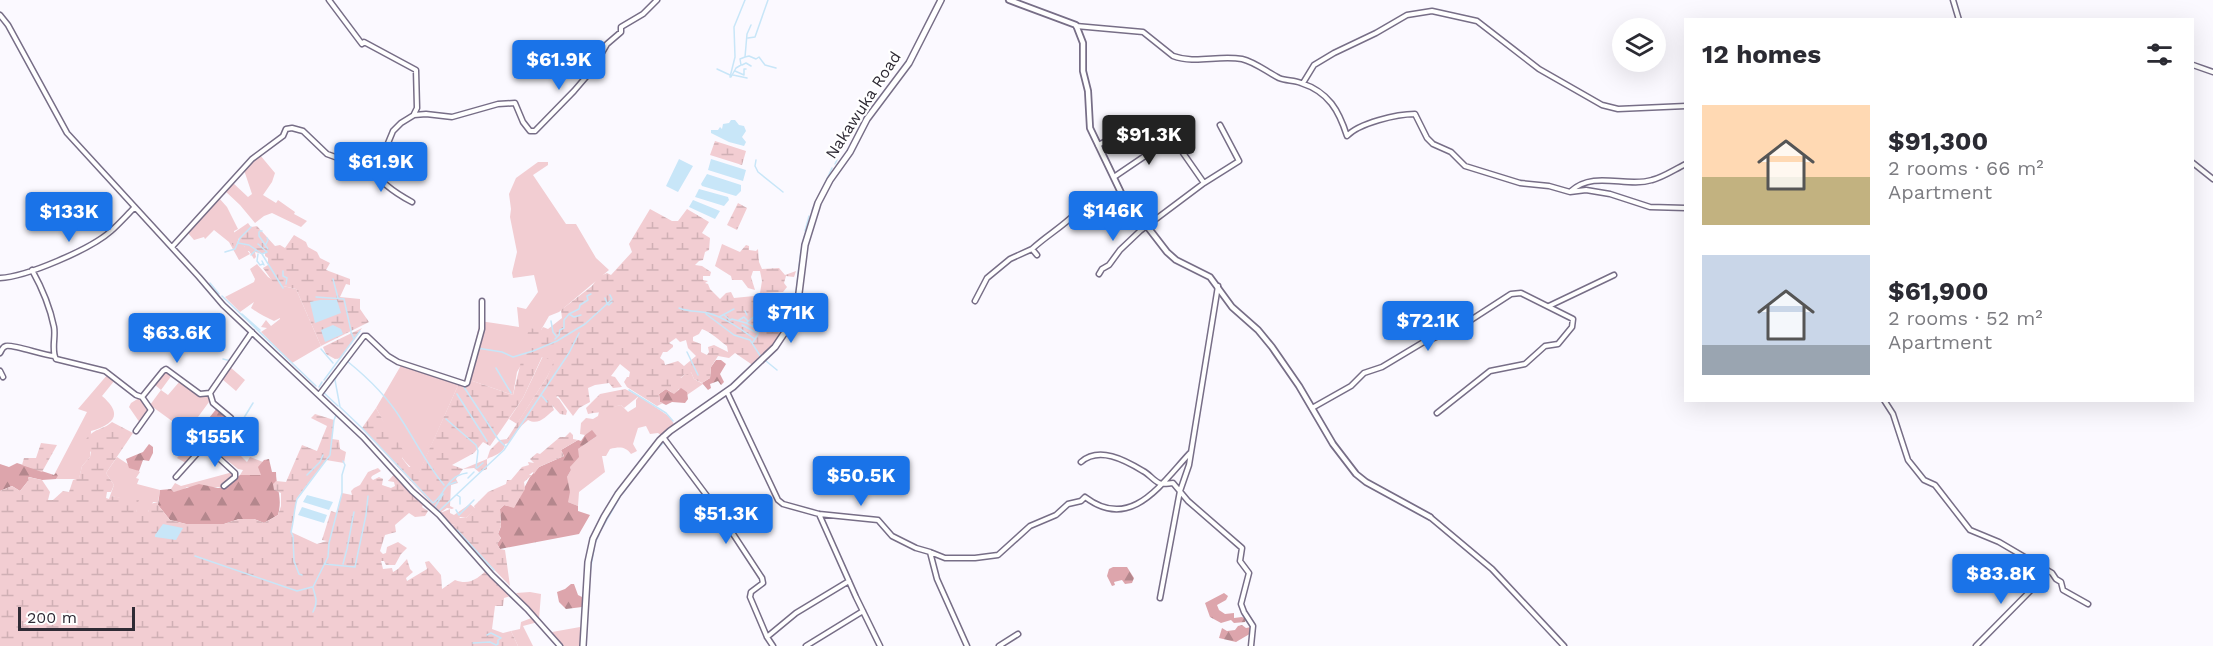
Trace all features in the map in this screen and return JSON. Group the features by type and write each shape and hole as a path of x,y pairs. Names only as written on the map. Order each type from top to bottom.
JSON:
{"main road":[{"name":"Nakawuka Road","path":"583,646 586,579 593,539 618,494 663,437 727,392 768,356 787,329 798,301 805,246 818,203 830,180 850,152 867,119 909,63 941,0"}],"street":[{"path":"329,0 362,44 364,42 416,70 417,108 414,115"},
{"path":"172,247 252,159 283,136 286,129 303,131 327,154 357,165 371,166 378,164 381,160 393,131 414,115 452,117 498,104 515,103 526,126 530,131 536,131 592,70 607,44 621,32 621,27 644,14 657,0"},
{"path":"1009,0 1076,26 1143,32 1178,58 1244,60 1281,79 1303,83 1334,105 1341,115 1347,136 1353,130 1368,123 1415,114 1427,138 1433,144 1451,152 1465,166 1515,182 1549,186 1570,192 1586,190 1610,194 1650,207 1684,208"},
{"path":"1953,0 1958,18"},
{"path":"1303,83 1314,65 1334,53 1407,15 1432,11 1477,21 1539,69 1602,105 1618,109 1684,106"},
{"path":"0,15 8,25 67,133 223,305 363,437 412,491 439,515 560,646"},
{"path":"975,301 987,278 1010,259 1032,249 1075,214 1083,221 1097,225 1127,206 1090,128 1088,91 1083,71 1083,43 1076,26"},
{"path":"2194,65 2213,72"},
{"path":"417,108 426,114"},
{"path":"1099,274 1146,226 1204,183 1239,161 1220,125"},
{"path":"1098,145 1114,137"},
{"path":"1114,177 1167,141 1174,140 1204,183"},
{"path":"2194,164 2213,179"},
{"path":"1570,192 1579,184 1592,181 1653,180 1684,165"},
{"path":"371,166 377,176 412,202"},
{"path":"1125,201 1133,207 1167,252 1187,266 1203,272 1218,285 1232,307 1258,330 1272,347 1333,444 1356,474 1366,482 1430,517 1492,569 1564,646"},
{"path":"0,278 32,270 68,256 110,233 134,208"},
{"path":"1032,249 1037,255"},
{"path":"32,270 45,295 51,315 55,338 54,356"},
{"path":"1548,306 1614,275"},
{"path":"1160,598 1180,491 1189,465 1218,285"},
{"path":"1312,408 1351,386 1364,373 1382,367 1422,342 1460,327 1511,294 1521,293 1573,319 1572,327 1558,344 1545,346 1525,364 1490,371 1437,413"},
{"path":"318,395 364,336 367,336 388,356 398,362 467,383 482,329 482,301"},
{"path":"142,396 166,369 200,394 210,393 252,332"},
{"path":"0,353 1,349 11,346 37,354 54,356 60,362 105,371 135,395 142,396 151,410 136,431"},
{"path":"0,371 3,377"},
{"path":"727,392 778,500 783,504 819,514 878,520 892,536 940,558 975,558 998,555 1030,526 1056,515 1068,504 1081,501 1084,497 1100,507 1111,510 1122,510 1144,501 1191,453"},
{"path":"210,393 213,403 231,418 229,426 210,450"},
{"path":"1885,402 1893,414 1908,460 1924,480 1935,485 1970,530 1999,542 2052,573 2061,582 2063,590 2088,604"},
{"path":"663,437 716,508 762,578 763,583 751,592 750,597 773,646"},
{"path":"176,477 203,447 210,450 235,473 235,477 224,486"},
{"path":"1081,462 1092,455 1120,459 1161,484 1173,483 1188,501 1242,548 1240,561 1249,573 1241,604 1253,626 1251,646"},
{"path":"819,514 880,646"},
{"path":"930,552 937,579 967,646"},
{"path":"1976,646 2042,579 2038,566"},
{"path":"767,637 796,613 849,581"},
{"path":"806,646 863,611"},
{"path":"999,646 1018,634"}],"green space":[{"path":"715,141 746,151 742,165 710,155"},
{"path":"260,155 275,173 263,195 276,203 278,200 295,212 294,214 307,221 301,227 272,213 255,223 224,190 232,182 248,197 252,194 244,170"},
{"path":"538,162 548,162 548,165 533,175 566,224 576,224 596,258 609,270 559,312 549,316 517,372 513,395 467,379 480,321 519,327 517,307 526,309 538,292 534,275 513,278 517,252 510,217 509,194 516,178"},
{"path":"219,198 227,207 238,229 234,231 236,247 240,238 250,254 239,260 229,242 214,230 205,239 204,237 194,240 188,233"},
{"path":"738,203 747,208 737,230 727,225"},
{"path":"650,209 672,221 678,221 687,209 709,222 702,233 710,238 709,250 705,252 703,260 695,265 702,266 711,272 710,276 703,276 703,280 708,281 705,283 710,289 720,299 726,293 731,292 734,298 754,296 755,299 762,296 793,295 795,298 789,318 774,344 754,366 735,353 729,358 718,356 711,367 710,378 702,383 694,379 691,372 677,381 671,378 671,392 666,389 659,394 660,402 663,403 657,406 627,387 624,382 630,372 620,364 611,376 615,377 622,387 613,388 609,383 588,388 590,402 579,408 573,416 558,396 556,397 567,411 566,415 560,414 552,405 554,410 548,415 536,422 528,420 509,443 505,444 501,452 487,459 490,450 500,440 507,439 547,377 554,361 542,357 523,398 490,446 483,442 474,453 452,465 463,469 456,479 458,483 451,485 450,506 454,508 447,508 440,513 362,428 376,408 403,450 402,458 409,467 415,467 419,472 460,381 467,379 513,395 529,328 548,329 562,318 561,310 592,286 598,277 607,273 611,275 632,252 629,244","holes":["702,329 727,346 728,352 714,345 708,347 707,355 701,352 701,344 693,341 693,337","676,338 680,342 686,340 688,348 696,356 684,366 678,361 665,365 660,358 663,352 673,347 669,343"]},
{"path":"248,223 251,227 257,226 275,246 280,245 285,248 294,235 306,242 320,258 330,263 326,270 350,279 350,285 346,284 340,297 360,299 360,309 369,322 321,346 296,289 283,286 278,289 263,268 268,265 265,253 255,252 254,259 244,246 239,244 242,240 239,238 236,247 233,246 229,236"},
{"path":"722,244 740,252 746,245 749,246 749,250 758,249 762,269 779,268 785,275 796,271 794,277 786,276 784,283 787,287 783,292 760,293 762,281 760,271 753,271 751,277 755,290 748,288 742,280 732,280 731,276 715,266"},
{"path":"257,264 268,277 283,286 296,289 321,346 292,363 261,332 267,328 261,327 266,320 271,326 280,318 274,321 259,313 251,308 254,302 240,312 225,297 254,282 255,279 250,269"},
{"path":"362,328 341,358 335,359 326,354 323,347"},
{"path":"543,356 555,361 517,424 509,419 523,398"},
{"path":"716,360 721,360 726,364 720,374 724,382 721,385 718,381 710,384 711,388 708,390 702,383 710,378 711,367"},
{"path":"403,362 460,381 419,473 399,453 376,408"},
{"path":"230,367 245,380 236,391 222,379"},
{"path":"165,371 172,375 161,390 154,384"},
{"path":"691,372 694,379 703,384 687,395 687,392 679,389 674,395 671,392 671,378 681,378"},
{"path":"108,374 115,380 102,396 113,408 113,418 106,425 91,431 90,457 82,466 79,479 56,479 58,476 54,475 87,412 78,409"},
{"path":"180,381 204,397 208,395 209,402 198,417 205,422 194,437 150,405 161,390 168,395"},
{"path":"681,388 687,392 688,399 685,403 672,402 666,405 660,402 659,394 666,389 674,394"},
{"path":"625,389 639,396 624,408 621,405 605,412 588,414 586,408 600,394"},
{"path":"639,396 670,417 675,426 662,436 658,433 650,434 646,426 638,428 633,444 637,451 631,454 622,448 610,449 606,456 602,456 605,472 579,492 578,506 568,502 567,477 571,470 570,467 578,449 597,436 592,431 585,435 580,434 581,423 586,418 593,419 598,416 599,412 621,405 628,412 636,407 636,400"},
{"path":"139,398 150,410 140,423 129,407"},
{"path":"217,408 229,421 211,447 208,447 194,437"},
{"path":"315,414 334,420 332,439 339,440 340,449 346,452 344,463 326,460 297,498 291,532 317,544 327,541 322,540 331,511 337,513 342,493 352,495 351,491 360,485 368,472 378,468 381,471 371,478 373,480 379,477 383,479 382,485 391,488 395,486 394,482 388,481 397,471 411,488 411,492 424,503 422,507 428,511 425,516 415,517 409,513 395,525 396,532 385,535 380,551 383,554 386,553 387,547 398,542 407,548 395,565 386,565 384,561 381,561 383,569 392,568 393,572 407,559 413,572 406,578 407,581 427,569 425,562 429,561 441,575 442,589 455,580 465,582 473,580 489,568 515,595 504,598 503,606 495,606 492,629 503,633 511,631 518,646 0,646 0,491 12,486 20,491 28,481 28,477 42,480 50,492 48,500 53,500 63,491 69,492 73,480 79,478 82,466 90,457 91,452 87,449 85,441 92,433 112,422 133,433 106,473 114,485 111,492 107,492 106,498 109,499 110,496 124,498 127,495 134,495 134,498 139,500 136,507 137,512 148,512 146,505 158,502 170,520 186,524 224,524 239,519 254,519 264,523 278,515 281,506 281,493 274,490 273,484 276,481 286,482 302,445 317,451 327,426 311,418"},
{"path":"242,425 256,436 241,456 247,462 250,457 263,462 261,475 240,475 243,470 238,469 213,449 223,436 230,441"},
{"path":"592,430 597,436 578,449 579,457 570,467 571,470 567,477 570,492 568,502 578,506 578,511 590,515 579,534 500,549 497,544 501,538 498,534 501,526 500,509 504,505 514,507 530,477 539,467 564,456 561,450 578,440 581,441"},
{"path":"570,432 573,439 578,440 561,450 564,456 539,467 534,474 533,472 529,475 532,475 524,482 525,489 514,508 504,505 500,509 501,526 498,534 501,538 497,544 500,549 505,550 510,586 451,525 455,524 454,518 466,518 488,492 506,484 507,480 511,480 522,467 529,465 528,462 534,463 530,459 537,453 540,454 560,437 565,437"},
{"path":"193,438 200,447 186,463 177,458"},
{"path":"41,443 57,445 42,472 22,465 24,458 36,458"},
{"path":"149,444 153,447 153,453 149,461 143,460 139,471 129,468 126,459 143,452"},
{"path":"117,457 140,472 136,478 139,479 137,484 160,490 158,502 153,502 148,512 137,512 130,502 110,496 114,485 106,473"},
{"path":"269,459 272,472 276,472 280,503 278,515 264,523 254,519 239,519 224,524 186,524 170,520 158,505 160,490 171,489 174,492 199,484 225,487 240,475 261,475 258,467 264,460"},
{"path":"487,459 487,469 479,472 474,468 463,469"},
{"path":"17,463 54,475 56,473 58,476 56,479 42,480 29,477 20,491 12,486 0,491 0,464 9,467"},
{"path":"233,472 233,477 222,487 187,487 180,492 174,492 171,489 175,483 181,486"},
{"path":"470,504 476,509 466,518 460,517 455,524 451,525 440,513 450,509 450,513 454,515"},
{"path":"1127,567 1134,578 1132,583 1125,584 1122,580 1114,582 1115,585 1112,586 1107,576 1109,569"},
{"path":"574,584 578,595 582,597 582,607 566,609 559,602 557,592"},
{"path":"516,593 541,594 539,619"},
{"path":"1224,593 1228,596 1226,600 1217,605 1219,610 1225,614 1234,613 1234,618 1242,617 1246,619 1245,622 1234,623 1231,620 1221,623 1210,617 1205,603"},
{"path":"534,617 538,622 523,626 533,646 518,646 511,631 520,629 521,622"},
{"path":"1242,625 1246,628 1251,627 1253,632 1236,642 1219,638 1222,628 1227,631 1235,630"},
{"path":"580,627 580,646 561,646 552,632"}],"water":[{"path":"731,120 744,126 746,131 742,137 746,142 744,146 711,133 711,130 718,130 720,127 722,129 723,124"},
{"path":"679,159 693,166 678,192 666,186"},
{"path":"711,159 746,170 743,181 708,170"},
{"path":"707,174 741,185 741,191 736,196 702,186"},
{"path":"699,189 728,197 729,200 724,206 695,197"},
{"path":"693,200 720,211 715,219 689,207"},
{"path":"337,300 341,313 315,323 310,302"},
{"path":"333,325 341,329 343,334 325,342 321,330"},
{"path":"307,495 333,502 329,510 303,502"},
{"path":"302,507 327,515 324,523 298,515"},
{"path":"163,524 183,528 176,540 155,537"}],"waterway":[{"path":"730,77 735,57 734,27 745,0"},
{"path":"748,38 755,37 768,0"},
{"path":"731,77 736,68 741,65 740,59 745,57 747,34 751,25"},
{"path":"745,57 756,59 759,57 765,65 776,68"},
{"path":"742,65 746,63 751,66"},
{"path":"717,69 730,75"},
{"path":"735,71 744,75 744,69 746,69"},
{"path":"733,75 747,78"},
{"path":"756,160 755,166 758,172 783,192"},
{"path":"835,164 837,160"},
{"path":"820,194 832,168"},
{"path":"812,210 816,202"},
{"path":"805,231 809,216"},
{"path":"225,252 235,249 240,238 251,227"},
{"path":"259,232 259,236 268,249"},
{"path":"802,245 805,234"},
{"path":"266,244 267,238"},
{"path":"238,243 249,245 262,254 283,288"},
{"path":"258,244 267,252 262,254"},
{"path":"251,255 256,250"},
{"path":"796,292 801,250"},
{"path":"258,254 257,261 260,265 263,264"},
{"path":"262,261 264,265"},
{"path":"283,271 283,276 287,278 286,284"},
{"path":"333,279 338,298"},
{"path":"210,283 219,294"},
{"path":"555,339 560,330 564,328 564,320 569,314 579,309 580,305 588,300 587,296 591,294"},
{"path":"607,304 612,299 610,295"},
{"path":"222,296 316,386"},
{"path":"316,297 344,299 351,331"},
{"path":"605,298 607,303"},
{"path":"793,306 795,298"},
{"path":"477,348 502,352 513,357 533,351 557,341 585,324 612,302"},
{"path":"679,308 715,315 755,339"},
{"path":"719,317 734,309"},
{"path":"745,311 747,315"},
{"path":"788,317 792,311"},
{"path":"761,324 768,312"},
{"path":"242,314 260,330"},
{"path":"569,314 574,317 581,315"},
{"path":"706,314 734,335 750,340 761,357"},
{"path":"724,315 730,320 746,323 756,315 761,315 758,334 753,342"},
{"path":"759,329 765,331 775,320 774,315"},
{"path":"739,320 744,317 748,321"},
{"path":"762,324 770,317"},
{"path":"755,318 756,326"},
{"path":"551,321 556,336"},
{"path":"746,323 758,329"},
{"path":"742,325 757,333"},
{"path":"324,380 360,331"},
{"path":"255,332 284,360"},
{"path":"351,332 354,339"},
{"path":"439,511 504,450 569,353 579,333"},
{"path":"233,364 253,335"},
{"path":"321,349 333,363"},
{"path":"687,352 698,375"},
{"path":"223,359 231,361"},
{"path":"347,361 390,403 444,485"},
{"path":"766,361 777,370"},
{"path":"496,368 511,393"},
{"path":"338,372 335,380 340,407 433,503 450,482 467,473"},
{"path":"319,387 322,382"},
{"path":"462,384 505,446"},
{"path":"629,390 666,413 673,421"},
{"path":"322,391 338,406"},
{"path":"457,394 487,441"},
{"path":"542,396 547,402"},
{"path":"249,428 242,421 253,403"},
{"path":"302,575 299,574 294,561 291,532 296,503 330,455 334,420 338,410"},
{"path":"446,419 476,445 478,451 476,468"},
{"path":"228,429 233,422 242,425"},
{"path":"655,451 664,442"},
{"path":"213,450 234,469"},
{"path":"307,475 320,462 323,455"},
{"path":"634,469 642,458"},
{"path":"313,587 328,557 329,543 342,493 342,475 345,465 343,461"},
{"path":"477,468 483,463"},
{"path":"623,493 643,466"},
{"path":"468,478 474,472"},
{"path":"444,489 456,482"},
{"path":"443,494 435,507 452,526"},
{"path":"457,495 460,497 460,504"},
{"path":"324,564 355,567 368,496"},
{"path":"601,530 620,497"},
{"path":"456,510 459,515 474,500"},
{"path":"343,564 354,512"},
{"path":"457,530 494,570"},
{"path":"595,543 599,535"},
{"path":"590,572 594,549"},
{"path":"195,556 297,591 312,587"},
{"path":"313,588 316,605 313,612"},
{"path":"473,643 490,642 496,645 501,638 491,633 487,635"}]}
